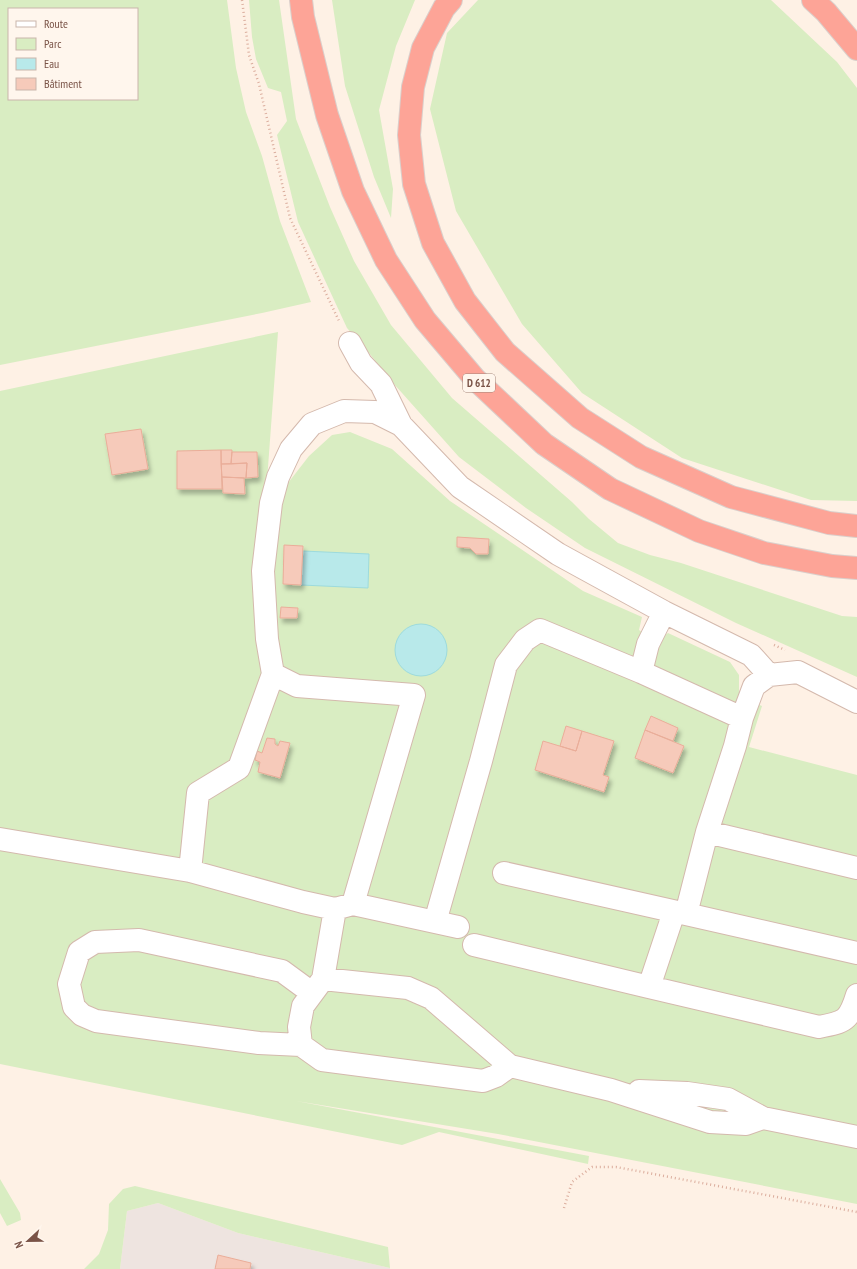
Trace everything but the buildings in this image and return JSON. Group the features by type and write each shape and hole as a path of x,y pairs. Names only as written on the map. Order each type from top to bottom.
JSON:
{"highway":[{"name":"D 612","path":"301,0 303,17 326,115 353,191 386,260 425,320 475,379 544,444 610,489 699,530 764,553 832,566 857,568"},
{"path":"451,0 444,8 423,48 413,87 409,135 414,184 433,243 465,301 505,352 580,418 641,457 731,497 829,523 857,526"},
{"path":"813,0 826,12 857,49"}],"lane":[{"path":"350,343 361,362 381,384 401,425 460,487 558,554 664,612 750,655 769,675"},
{"path":"190,871 198,793 239,768 273,674 267,640 263,571 271,503 278,477 291,449 312,424 344,411 375,412 401,425"},
{"path":"641,672 648,644 664,612"},
{"path":"435,922 481,761 506,665 525,640 540,630 641,672 742,718"},
{"path":"649,987 680,913 735,746 742,718 754,686 769,675 798,672 857,702"},
{"path":"273,674 297,686 414,695 318,986 303,1006 299,1027 301,1046"},
{"path":"707,832 857,868"},
{"path":"0,839 190,871 304,902 344,907 458,927"},
{"path":"504,873 857,953"},
{"path":"510,1066 496,1076 483,1081 322,1060 301,1046 259,1043 96,1021 82,1015 74,1007 70,984 79,952 95,942 139,940 282,971 318,986 408,988 431,998 510,1066 611,1090 710,1122 746,1124 764,1118 857,1137"},
{"path":"474,945 819,1027 840,1023 852,1010 857,994"}],"path":[{"path":"242,0 249,55 259,84 290,218 350,343"},
{"path":"564,1208 572,1182 592,1167 616,1167 857,1212"}],"shaded area":[{"path":"158,1203 238,1233 390,1269 120,1269 127,1211"}],"green space":[{"path":"0,0 227,0 236,68 246,112 262,156 280,221 311,302 0,365"},
{"path":"249,0 279,0 296,119 330,207 354,261 391,325 452,398 618,543 650,555 681,563 842,616 857,617 857,677 736,623 585,548 526,508 459,457 394,384 347,328 298,222 277,135 287,121 281,92 268,88 256,59 252,37"},
{"path":"332,0 415,0 396,46 379,110 393,189 391,218 374,177 345,86"},
{"path":"478,0 771,0 837,62 857,88 857,501 811,500 682,458 582,393 522,324 456,211 430,109 447,33"},
{"path":"278,332 266,494 283,499 288,483 309,456 332,435 350,432 392,449 450,501 583,591 642,617 639,630 656,642 668,633 730,662 739,675 739,697 762,706 749,747 857,775 857,1204 498,1134 296,1101 589,1156 588,1164 439,1132 402,1145 0,1064 0,391"},
{"path":"0,1179 20,1213 21,1220 7,1226 0,1213"},
{"path":"135,1186 388,1247 390,1268 238,1233 158,1203 127,1211 120,1269 84,1269 99,1254 108,1230 109,1204 123,1189"}],"water":[{"path":"303,551 369,554 368,588 301,585"},
{"path":"416,624 426,624 436,628 443,635 447,645 447,655 443,665 436,672 426,676 416,676 406,672 399,665 395,655 395,645 399,635 406,628"}]}
